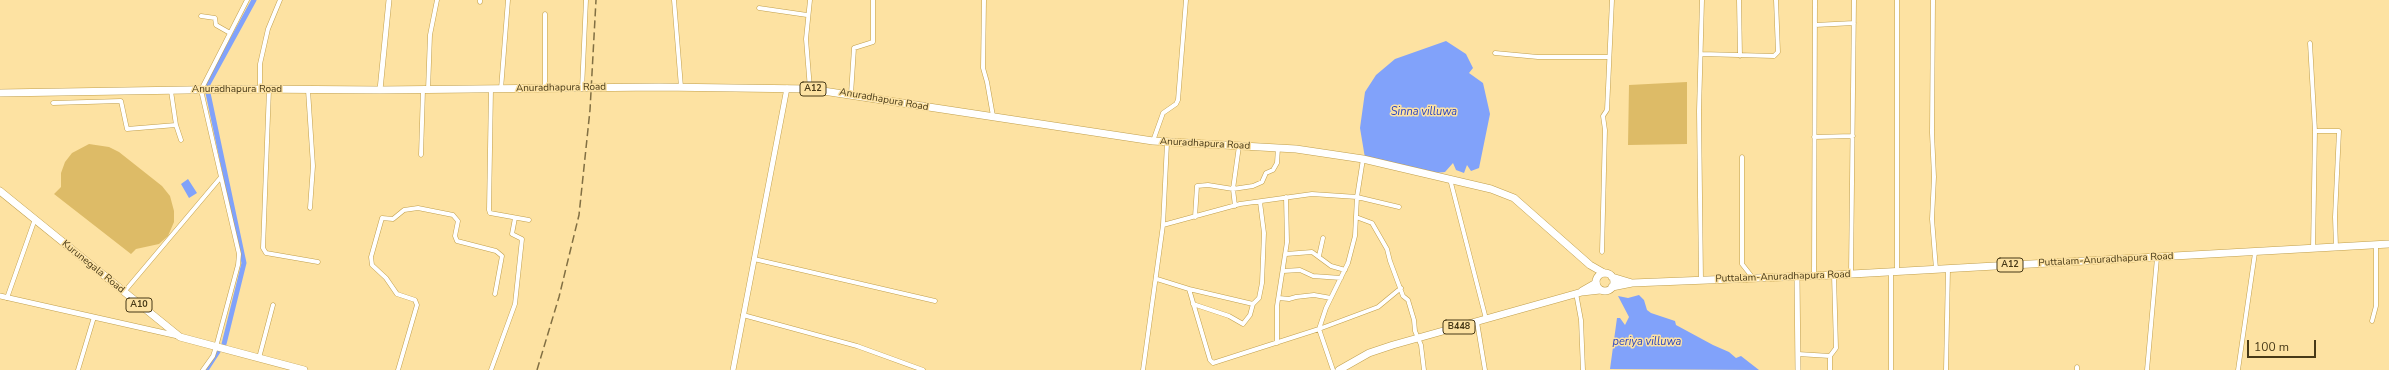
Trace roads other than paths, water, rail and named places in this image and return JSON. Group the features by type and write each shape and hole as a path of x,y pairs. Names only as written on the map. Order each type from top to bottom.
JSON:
{"main road":[{"name":"Anuradhapura Road","path":"0,93 260,89 425,90 682,87 810,89 851,94 935,110 992,116 1167,143 1278,148 1363,159 1450,179 1491,189 1514,198 1590,265 1604,274"},
{"name":"Kurunegala Road","path":"0,191 180,337 304,370"},
{"name":"Puttalam-Anuradhapura Road","path":"1632,283 1936,270 2255,253 2389,244"},
{"name":"Anuradhapura Road","path":"1590,265 1596,282"},
{"path":"1604,274 1612,277 1612,287 1608,291 1600,290 1596,282 1599,276 1604,274"},
{"name":"A12","path":"1612,277 1632,283"},
{"name":"B448","path":"1579,292 1596,282"},
{"name":"A12","path":"1612,287 1632,283"},
{"name":"B448","path":"1339,370 1369,353 1579,292 1600,290"}],"street":[{"path":"203,370 213,356 239,254 201,90 247,0"},
{"path":"260,89 260,64 268,28 280,0"},
{"path":"380,90 389,0"},
{"path":"422,155 425,90 430,35 437,0"},
{"path":"501,89 508,0"},
{"path":"582,89 586,0"},
{"path":"674,0 682,87"},
{"path":"810,0 807,15 806,39 810,89"},
{"path":"851,94 854,48 873,42 873,0"},
{"path":"984,0 983,68 987,82 992,116"},
{"path":"1153,141 1164,113 1176,104 1178,100 1186,0"},
{"path":"1602,252 1605,130 1603,116 1607,110 1608,57 1612,0"},
{"path":"1701,280 1699,111 1702,54 1702,0"},
{"path":"1739,0 1740,56"},
{"path":"1702,54 1774,56 1778,52 1776,0"},
{"path":"1814,276 1815,0"},
{"path":"1851,274 1854,0"},
{"path":"1891,370 1894,272 1897,0"},
{"path":"1933,0 1932,133 1934,177 1932,220 1936,270"},
{"path":"759,8 807,15"},
{"path":"545,14 545,89"},
{"path":"201,16 215,18 216,25 230,33"},
{"path":"1814,25 1854,23"},
{"path":"2310,43 2315,131 2313,249"},
{"path":"1495,53 1538,57 1608,57"},
{"path":"733,370 787,88"},
{"path":"269,89 263,248 266,253 318,262"},
{"path":"491,89 489,210 490,213 529,220"},
{"path":"308,90 312,166 310,208"},
{"path":"171,91 176,125 181,140"},
{"path":"53,103 120,101 127,128 176,125"},
{"path":"2315,131 2339,131 2335,217 2336,248"},
{"path":"1814,137 1853,136"},
{"path":"1143,370 1157,279 1163,225 1167,143"},
{"path":"1235,206 1233,189 1239,146"},
{"path":"1195,216 1197,186 1208,185 1233,189 1252,186 1262,182 1266,173 1273,170 1277,163 1278,148"},
{"path":"1742,157 1742,264 1753,278"},
{"path":"1333,370 1319,329 1331,298 1345,270 1355,236 1357,197 1363,159"},
{"path":"124,292 221,177"},
{"path":"1450,179 1486,320"},
{"path":"1163,225 1235,206 1312,194 1357,197 1399,207"},
{"path":"1277,343 1279,298 1286,254 1286,197"},
{"path":"1193,304 1229,316 1243,324 1250,315 1253,304 1259,298 1264,257 1264,232 1260,202"},
{"path":"398,370 417,305 415,300 397,294 386,278 372,265 371,257 382,218 393,219 404,210 418,208 453,215 458,221 455,236 457,241 496,251 502,256 495,294"},
{"path":"1356,216 1372,223 1387,249 1401,288 1408,300 1414,320 1415,332 1421,345 1424,370"},
{"path":"490,370 515,304 522,238 512,234 515,218"},
{"path":"7,298 35,219"},
{"path":"1319,256 1323,238"},
{"path":"2372,321 2376,306 2376,245"},
{"path":"1286,254 1312,252 1331,266 1345,270"},
{"path":"2238,370 2255,253"},
{"path":"2147,370 2157,258"},
{"path":"754,259 935,301"},
{"path":"1946,370 1948,269"},
{"path":"1284,271 1300,270 1313,276 1341,278"},
{"path":"1830,370 1830,356 1836,348 1834,275"},
{"path":"1797,277 1798,370"},
{"path":"1157,279 1189,289 1253,304"},
{"path":"1189,289 1210,360 1213,362 1319,329 1378,307 1401,288"},
{"path":"1579,292 1583,370"},
{"path":"1279,298 1289,300 1296,297 1314,295 1331,298"},
{"path":"0,296 180,337"},
{"path":"259,358 273,305"},
{"path":"743,315 798,328 857,346 923,370"},
{"path":"78,370 94,317"},
{"path":"1477,322 1485,370"},
{"path":"1798,354 1830,356"}],"water":[{"name":"Sinna villuwa","path":"1446,41 1466,54 1473,68 1469,73 1483,83 1490,114 1479,168 1471,171 1467,165 1464,173 1456,170 1453,163 1445,172 1435,173 1365,158 1360,128 1365,92 1376,75 1395,59"},
{"path":"188,179 197,193 189,198 181,184"},
{"name":"periya villuwa","path":"1639,295 1644,300 1647,310 1651,313 1675,321 1676,325 1729,352 1736,358 1741,356 1759,370 1610,369 1617,318 1620,318 1625,325 1629,317 1618,296 1628,298"}],"waterway":[{"path":"208,84 254,0"},
{"path":"208,93 244,263 224,344"},
{"path":"206,370 219,350"}],"railway":[{"path":"537,370 559,297 579,215 590,110 596,0"}]}
